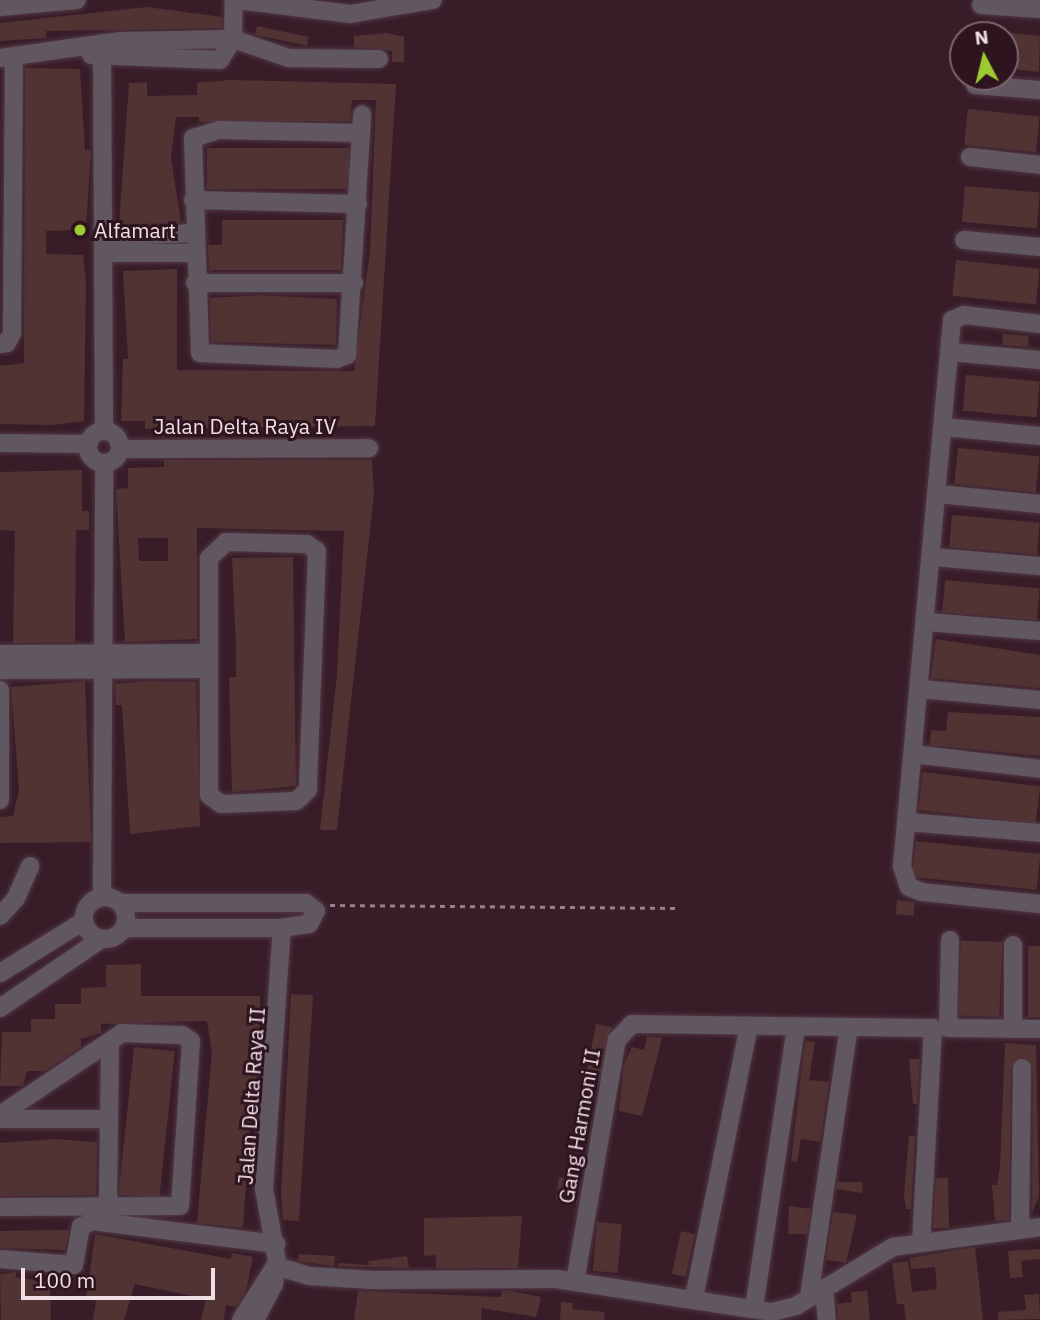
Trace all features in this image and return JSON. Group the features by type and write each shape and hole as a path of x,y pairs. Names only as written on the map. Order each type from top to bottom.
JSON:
{"street":[{"path":"0,7 77,0"},
{"path":"4,344 7,271 7,58 102,51 218,61 228,54 233,39 236,0 341,14 433,0"},
{"path":"981,5 1040,9"},
{"path":"233,39 289,58 379,59"},
{"path":"0,443 88,444 104,430 102,51"},
{"path":"1019,88 1040,90"},
{"path":"360,132 199,133 192,141 195,283 200,353 337,359 350,349 362,114"},
{"path":"971,158 1040,165"},
{"path":"193,200 358,204"},
{"path":"103,245 194,233"},
{"path":"964,240 1040,247"},
{"path":"103,245 194,253"},
{"path":"195,283 354,283"},
{"path":"1040,324 956,317 950,352 939,494 902,866 909,887 1040,904"},
{"path":"950,352 1040,360"},
{"path":"943,427 1040,436"},
{"path":"104,430 115,434 121,449 104,463"},
{"path":"88,444 90,455 104,463"},
{"name":"Jalan Delta Raya IV","path":"121,449 369,448"},
{"path":"102,897 104,463"},
{"path":"939,494 1040,504"},
{"path":"218,545 313,548 318,558 308,790 301,798 221,804 211,799 208,661 209,558 218,545"},
{"path":"933,557 1040,566"},
{"path":"927,622 1040,631"},
{"path":"0,654 104,662"},
{"path":"0,670 104,662 208,661"},
{"path":"920,689 1040,700"},
{"path":"0,690 0,800"},
{"path":"913,754 1040,769"},
{"path":"907,822 1040,832"},
{"path":"0,916 16,898 30,866"},
{"path":"0,1008 101,939 115,937 124,928 282,928 314,921 313,907 121,903 102,897"},
{"path":"0,973 84,921 86,908 102,897"},
{"path":"121,903 124,928"},
{"path":"84,921 101,939"},
{"name":"Jalan Delta Raya II","path":"255,1320 274,1284 277,1244 264,1189 282,928"},
{"path":"950,940 948,1028 1040,1029"},
{"path":"1013,945 1013,1029"},
{"name":"Gang Harmoni II","path":"575,1282 620,1032 632,1024 933,1028 922,1240"},
{"path":"694,1298 749,1026"},
{"path":"754,1308 796,1027"},
{"path":"807,1303 849,1027"},
{"path":"0,1117 125,1033 183,1035 191,1041 182,1203 172,1208 108,1205 0,1207"},
{"path":"108,1205 110,1045"},
{"path":"1020,1229 1022,1068"},
{"path":"0,1117 109,1119"},
{"path":"0,1259 74,1265 81,1227 92,1221 277,1244"},
{"path":"275,1266 309,1276 359,1279 575,1282 772,1312 807,1303 876,1254 922,1240 1040,1227"},
{"name":"Jalan Delta Raya II","path":"241,1320 275,1266"},
{"path":"807,1303 827,1320"}],"path":[{"path":"345,903 676,908"}],"building":[{"path":"147,7 222,17 222,28 46,31 46,38 0,41 0,23"},
{"path":"257,26 309,37 307,46 255,35"},
{"path":"387,33 404,37 404,62 392,62 392,51 354,47 354,36"},
{"path":"1019,34 1040,36 1039,72 1019,70"},
{"path":"25,68 80,69 85,150 91,150 86,230 46,231 46,254 83,255 86,280 84,421 52,425 0,424 0,366 24,363"},
{"path":"229,80 396,84 375,426 145,429 145,421 121,421 123,359 128,359 123,271 177,269 177,370 354,371 370,251 376,100 352,100 350,121 199,122 199,117 176,117 171,158 181,222 119,225 129,83 147,82 147,96 197,95 197,83"},
{"path":"968,109 1040,117 1036,152 964,145"},
{"path":"207,148 349,148 349,189 207,189"},
{"path":"965,186 1040,193 1037,228 962,222"},
{"path":"222,220 343,220 341,270 209,270 208,245 222,245"},
{"path":"956,260 1040,269 1036,305 952,296"},
{"path":"258,295 337,299 336,345 211,342 210,298"},
{"path":"1003,334 1029,336 1028,347 1002,345"},
{"path":"966,375 1040,381 1037,417 963,411"},
{"path":"958,448 1040,457 1036,492 954,484"},
{"path":"164,460 372,460 374,493 337,830 320,830 337,674 344,531 197,528 197,639 125,642 116,489 128,488 128,468 164,467","holes":["138,538 168,538 168,561 139,561"]},
{"path":"82,470 82,511 89,511 89,530 76,530 75,642 13,643 15,531 0,530 0,472"},
{"path":"952,515 1040,523 1037,555 949,547"},
{"path":"293,557 296,786 232,792 229,677 236,677 236,649 232,558"},
{"path":"945,580 1040,588 1037,620 942,612"},
{"path":"936,639 1040,655 1040,688 931,678"},
{"path":"85,681 91,842 0,843 0,817 13,816 19,790 11,687"},
{"path":"144,681 196,682 200,826 130,834 122,705 116,705 115,684"},
{"path":"948,712 1040,717 1040,756 930,745 931,730 946,731"},
{"path":"923,772 1040,786 1035,824 918,810"},
{"path":"916,841 1040,854 1037,890 912,877"},
{"path":"897,900 915,902 913,916 896,914"},
{"path":"961,941 1002,942 999,1017 958,1016"},
{"path":"1028,946 1040,946 1040,1017 1028,1017"},
{"path":"141,964 141,996 260,996 260,1069 251,1109 243,1228 197,1223 212,1052 207,1021 101,1024 101,1033 81,1039 81,1047 45,1071 27,1071 23,1086 0,1086 2,1032 31,1032 31,1019 55,1019 55,1004 81,1004 81,988 106,987 106,965"},
{"path":"291,994 313,995 299,1221 283,1220 281,1194"},
{"path":"596,1024 612,1027 600,1085 585,1082"},
{"path":"647,1036 662,1038 642,1116 619,1111 624,1065 632,1047 644,1050"},
{"path":"805,1041 815,1042 809,1080 829,1082 820,1142 801,1139 797,1162 791,1161"},
{"path":"1005,1043 1036,1045 1039,1197 1032,1212 1033,1068 1021,1057 1011,1068 1009,1220 995,1221 992,1185 997,1185 1000,1167"},
{"path":"134,1047 175,1051 159,1198 119,1194"},
{"path":"909,1059 920,1059 917,1104 913,1104"},
{"path":"909,1136 915,1136 911,1209 906,1209 904,1195"},
{"path":"54,1139 97,1142 96,1195 0,1196 0,1143"},
{"path":"559,1177 581,1180 578,1203 556,1200"},
{"path":"936,1178 948,1178 949,1228 933,1228"},
{"path":"838,1182 863,1182 862,1193 836,1189"},
{"path":"789,1206 811,1209 807,1234 788,1234"},
{"path":"833,1212 857,1215 846,1263 826,1260"},
{"path":"522,1216 518,1268 436,1268 436,1255 424,1256 424,1218"},
{"path":"597,1222 622,1224 618,1273 593,1271"},
{"path":"69,1230 65,1250 0,1248 0,1231"},
{"path":"681,1231 695,1234 686,1277 672,1274"},
{"path":"95,1234 231,1259 232,1253 253,1257 246,1291 236,1307 226,1305 224,1320 201,1320 206,1299 135,1284 124,1320 93,1320 96,1301 86,1299"},
{"path":"975,1247 983,1320 906,1320 904,1304 897,1304 892,1263 908,1261 912,1292 937,1289 935,1267 911,1269 910,1258"},
{"path":"1040,1249 1040,1259 1021,1261 1023,1277 1010,1278 1008,1251"},
{"path":"299,1254 335,1256 334,1266 298,1261"},
{"path":"407,1256 409,1268 338,1266 339,1263 369,1265 368,1261"},
{"path":"16,1272 16,1277 50,1283 51,1320 1,1320 0,1274"},
{"path":"358,1291 501,1297 502,1291 511,1291 541,1297 536,1317 482,1308 481,1320 354,1320"},
{"path":"867,1291 870,1320 838,1320 837,1304 852,1302 851,1292"},
{"path":"1039,1294 1040,1319 998,1320 998,1312 1026,1310 1024,1295"},
{"path":"561,1302 573,1303 572,1309 605,1312 604,1320 560,1320"}],"place":[{"name":"Alfamart","path":"80,230"}]}
